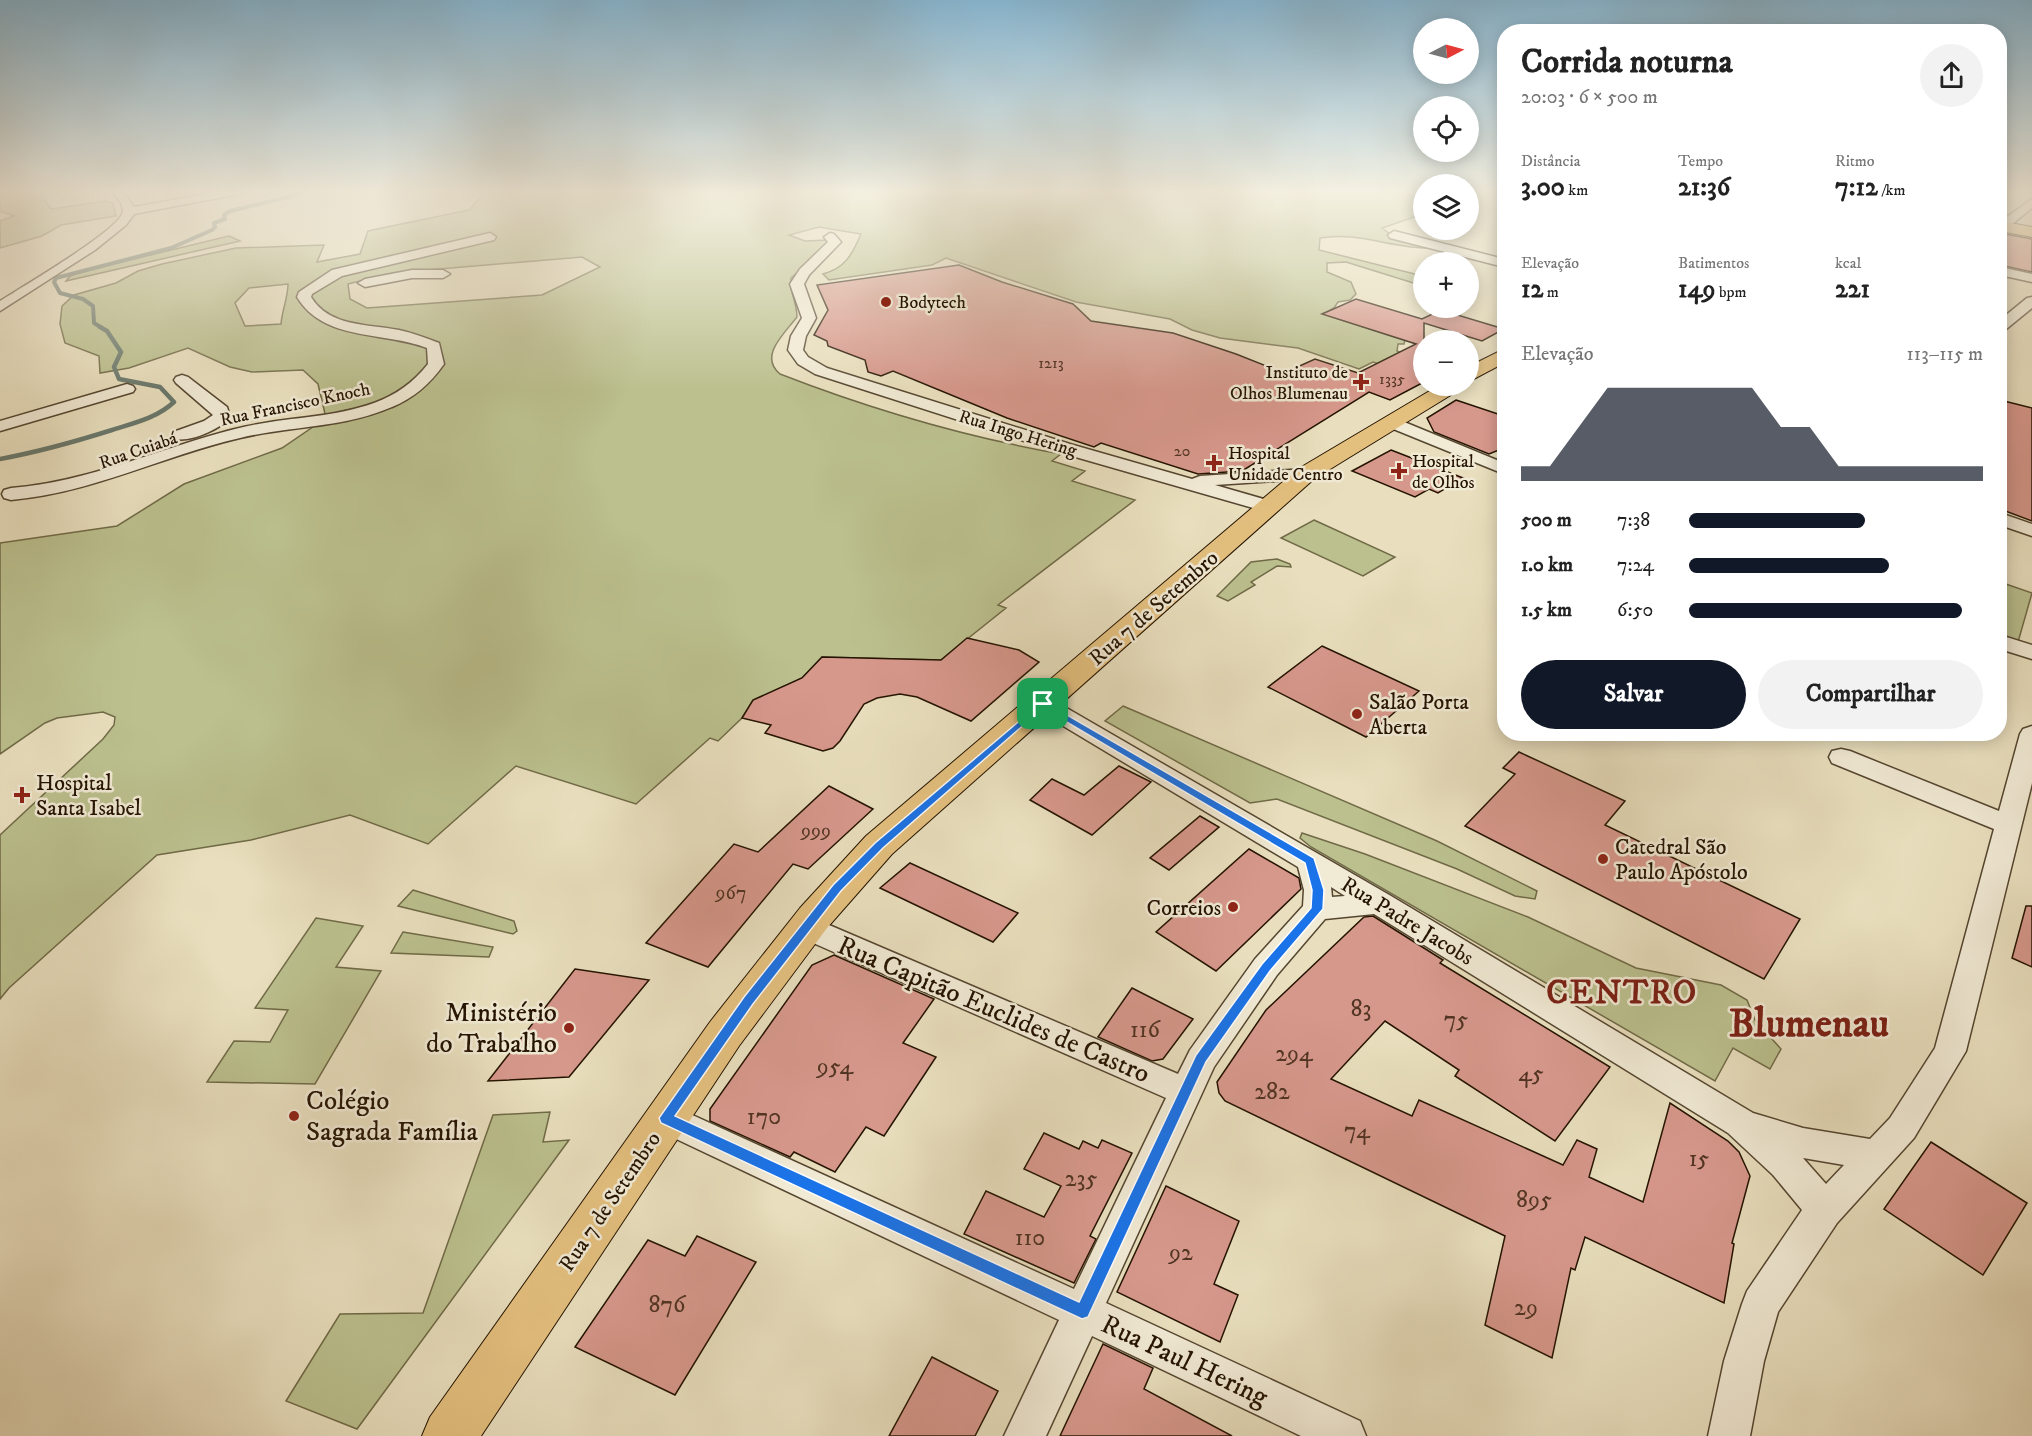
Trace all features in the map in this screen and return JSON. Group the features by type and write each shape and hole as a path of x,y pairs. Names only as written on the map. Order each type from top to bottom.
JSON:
{"main road":[{"path":"1479,370 1497,360"},
{"name":"Rua 7 de Setembro","path":"449,1436 665,1118 804,927 837,888 879,846 1267,506 1306,474 1435,396"}],"street":[{"path":"0,307 74,257"},
{"path":"334,290 305,301 306,292 337,273 405,257"},
{"name":"Rua Ingo Hering","path":"821,257 804,272 797,284 809,318 797,338 785,349 783,356 786,364 794,371 810,377 863,385 1173,480 1267,506"},
{"path":"2007,273 2032,278"},
{"path":"356,285 412,274 443,274"},
{"path":"12,284 34,284"},
{"name":"Rua Francisco Knoch","path":"5,496 51,490 237,434 346,415 378,407 415,389 435,364 434,346 402,335 330,321 311,310 305,301"},
{"path":"2007,321 2032,301"},
{"name":"Rua Cuiabá","path":"5,496 210,425 222,417 221,411 182,380"},
{"path":"0,426 127,389"},
{"path":"1392,422 1497,466"},
{"name":"Rua Ingo Hering","path":"1173,480 1203,481 1306,474"},
{"path":"2007,521 2032,530"},
{"path":"2007,644 2032,652"},
{"name":"Rua Padre Jacobs","path":"1043,704 1381,903 1740,1123 1787,1164 1809,1188 1824,1211"},
{"path":"1729,1436 1744,1361 1761,1304 1824,1211 1902,1128 1950,1051 2032,734"},
{"path":"1840,756 2009,825"},
{"path":"1025,1436 1184,1091 1201,1059 1266,967 1317,909 1318,890 1310,861"},
{"path":"1317,909 1381,903"},
{"name":"Rua Capitão Euclides de Castro","path":"804,927 1184,1091"},
{"name":"Rua Paul Hering","path":"665,1118 1345,1436"},
{"name":"Rua Padre Jacobs","path":"1740,1123 1803,1143 1876,1155"}],"green space":[{"path":"142,257 170,257 66,281 70,276"},
{"path":"194,257 319,257 317,262 344,257 582,257 392,273 348,284 350,299 367,308 542,295 600,267 582,257 816,257 791,278 797,317 781,337 773,352 774,367 780,374 919,421 1061,454 1052,461 1085,471 1072,481 1135,500 998,605 1006,608 941,660 822,657 802,678 753,700 742,718 718,741 710,738 636,804 516,766 428,844 350,815 251,840 157,855 9,988 0,999 0,835 103,739 114,725 115,717 103,712 57,718 45,723 0,754 0,543 117,526 184,484 282,448 326,418 318,384 303,370 252,372 230,367 188,348 129,368 100,373 99,356 65,343 60,324 62,306 74,295 116,283 138,271","holes":["288,284 281,324 245,326 235,303 249,288"]},
{"path":"849,257 1347,257 1413,274 1413,283 1346,262 1327,263 1327,272 1351,282 1356,294 1350,300 1338,302 1334,308 1323,314 1405,340 1404,344 1398,344 1397,351 1409,356 1385,366 1373,362 1359,369 1298,348 1220,338 1192,330 1170,319 1076,302 946,258 932,265 829,280 823,274 842,264"},
{"path":"1314,520 1395,557 1363,576 1281,538"},
{"path":"1277,559 1290,564 1291,567 1277,566 1251,582 1255,585 1228,601 1217,596 1251,562"},
{"path":"2007,584 2032,593 2018,642 2007,639"},
{"path":"1123,706 1437,841 1537,891 1535,899 1515,896 1457,869 1277,799 1250,803 1105,721"},
{"path":"1302,833 1365,854 1528,917 1636,968 1721,985 1747,1000 1755,1020 1781,1049 1770,1069 1733,1048 1715,1081 1311,847 1300,838"},
{"path":"413,890 514,921 517,931 513,934 398,906"},
{"path":"316,918 363,926 336,967 381,971 315,1084 207,1082 234,1041 270,1042 288,1010 255,1008"},
{"path":"403,932 493,947 489,957 391,953"},
{"path":"550,1112 543,1142 569,1140 357,1429 286,1401 340,1314 423,1313 493,1115"}],"building":[{"path":"2007,257 2032,257 2032,272 2007,267"},
{"path":"959,265 1002,282 1073,304 1091,321 1173,333 1284,373 1315,359 1358,373 1413,346 1413,388 1390,400 1369,392 1242,471 1198,474 1101,443 1094,447 1007,418 893,371 881,376 868,372 865,360 828,346 827,341 814,335 828,310 817,285"},
{"path":"1356,299 1413,318 1468,318 1497,327 1497,333 1482,341 1479,340 1479,330 1447,330 1424,323 1424,330 1413,330 1413,343 1322,314"},
{"path":"1456,400 1497,414 1497,451 1489,454 1434,432 1427,418"},
{"path":"2007,402 2032,408 2032,521 2007,512"},
{"name":"Hospital de Olhos","path":"1391,450 1463,478 1438,493 1429,489 1415,497 1352,471"},
{"path":"967,638 1019,650 1039,662 971,721 917,697 900,694 877,698 864,704 833,748 823,751 765,733 771,725 742,718 753,700 802,678 822,657 941,660"},
{"name":"Salão Porta Aberta","path":"1322,646 1419,691 1366,737 1268,687"},
{"name":"Catedral São Paulo Apóstolo","path":"1519,752 1625,801 1605,825 1800,919 1764,979 1465,826 1515,774 1503,768"},
{"path":"1119,766 1151,782 1092,835 1030,800 1052,779 1084,795"},
{"path":"829,786 873,809 808,869 793,864 708,967 646,943 734,844 758,852"},
{"path":"1200,816 1219,827 1169,870 1150,858"},
{"name":"Correios","path":"1249,849 1299,878 1301,889 1216,971 1156,932"},
{"path":"910,863 1018,913 993,942 880,888"},
{"path":"2026,906 2032,906 2032,967 2012,958"},
{"path":"1373,916 1443,960 1440,963 1610,1067 1555,1141 1455,1076 1459,1070 1385,1021 1331,1079 1412,1116 1419,1100 1563,1165 1577,1140 1597,1149 1589,1177 1643,1202 1670,1103 1728,1141 1739,1152 1750,1176 1732,1243 1734,1244 1724,1303 1585,1237 1575,1270 1571,1268 1552,1358 1485,1325 1505,1236 1225,1101 1219,1093 1217,1082 1266,1010 1364,917"},
{"path":"834,955 934,999 903,1043 936,1057 884,1136 866,1127 835,1172 794,1152 790,1157 710,1121 710,1109 812,965"},
{"name":"Ministério do Trabalho","path":"575,969 649,980 569,1077 488,1081"},
{"path":"1132,988 1193,1019 1163,1059 1152,1061 1098,1037"},
{"path":"1044,1133 1079,1149 1083,1141 1098,1148 1102,1140 1132,1153 1090,1236 1096,1239 1074,1283 964,1234 986,1191 1044,1217 1061,1186 1024,1169"},
{"path":"1931,1142 2027,1203 1983,1275 1884,1209"},
{"path":"1166,1186 1239,1221 1214,1284 1238,1295 1220,1342 1117,1292"},
{"path":"697,1236 756,1262 675,1395 575,1347 648,1240 685,1256"},
{"path":"1103,1344 1153,1368 1144,1389 1232,1436 1060,1436"},
{"path":"932,1357 998,1391 975,1436 889,1436"}],"waterway":[{"path":"102,328 94,323 93,306 83,299 60,293 54,282 56,278 136,257"},
{"path":"0,459 84,439 137,422 153,416 174,402 160,387 119,379 114,367 121,352 107,331 100,327"}],"place":[{"name":"Bodytech","path":"886,302"},
{"name":"Instituto de Olhos Blumenau","path":"1361,382"},
{"name":"Hospital Unidade Centro","path":"1214,463"},
{"name":"Hospital de Olhos","path":"1399,471"},
{"name":"Salão Porta Aberta","path":"1357,714"},
{"name":"Hospital Santa Isabel","path":"22,795"},
{"name":"Catedral São Paulo Apóstolo","path":"1603,859"},
{"name":"Correios","path":"1233,907"},
{"name":"Ministério do Trabalho","path":"569,1028"},
{"name":"Colégio Sagrada Família","path":"294,1116"}],"district":[{"name":"CENTRO","path":"1622,991"},
{"name":"Blumenau","path":"1809,1022"}],"route":[{"path":"1043,704 1174,778 1310,861 1316,875 1318,890 1317,909 1266,967 1201,1059 1082,1312 665,1118 804,927 837,888 879,846 1043,704"}]}
